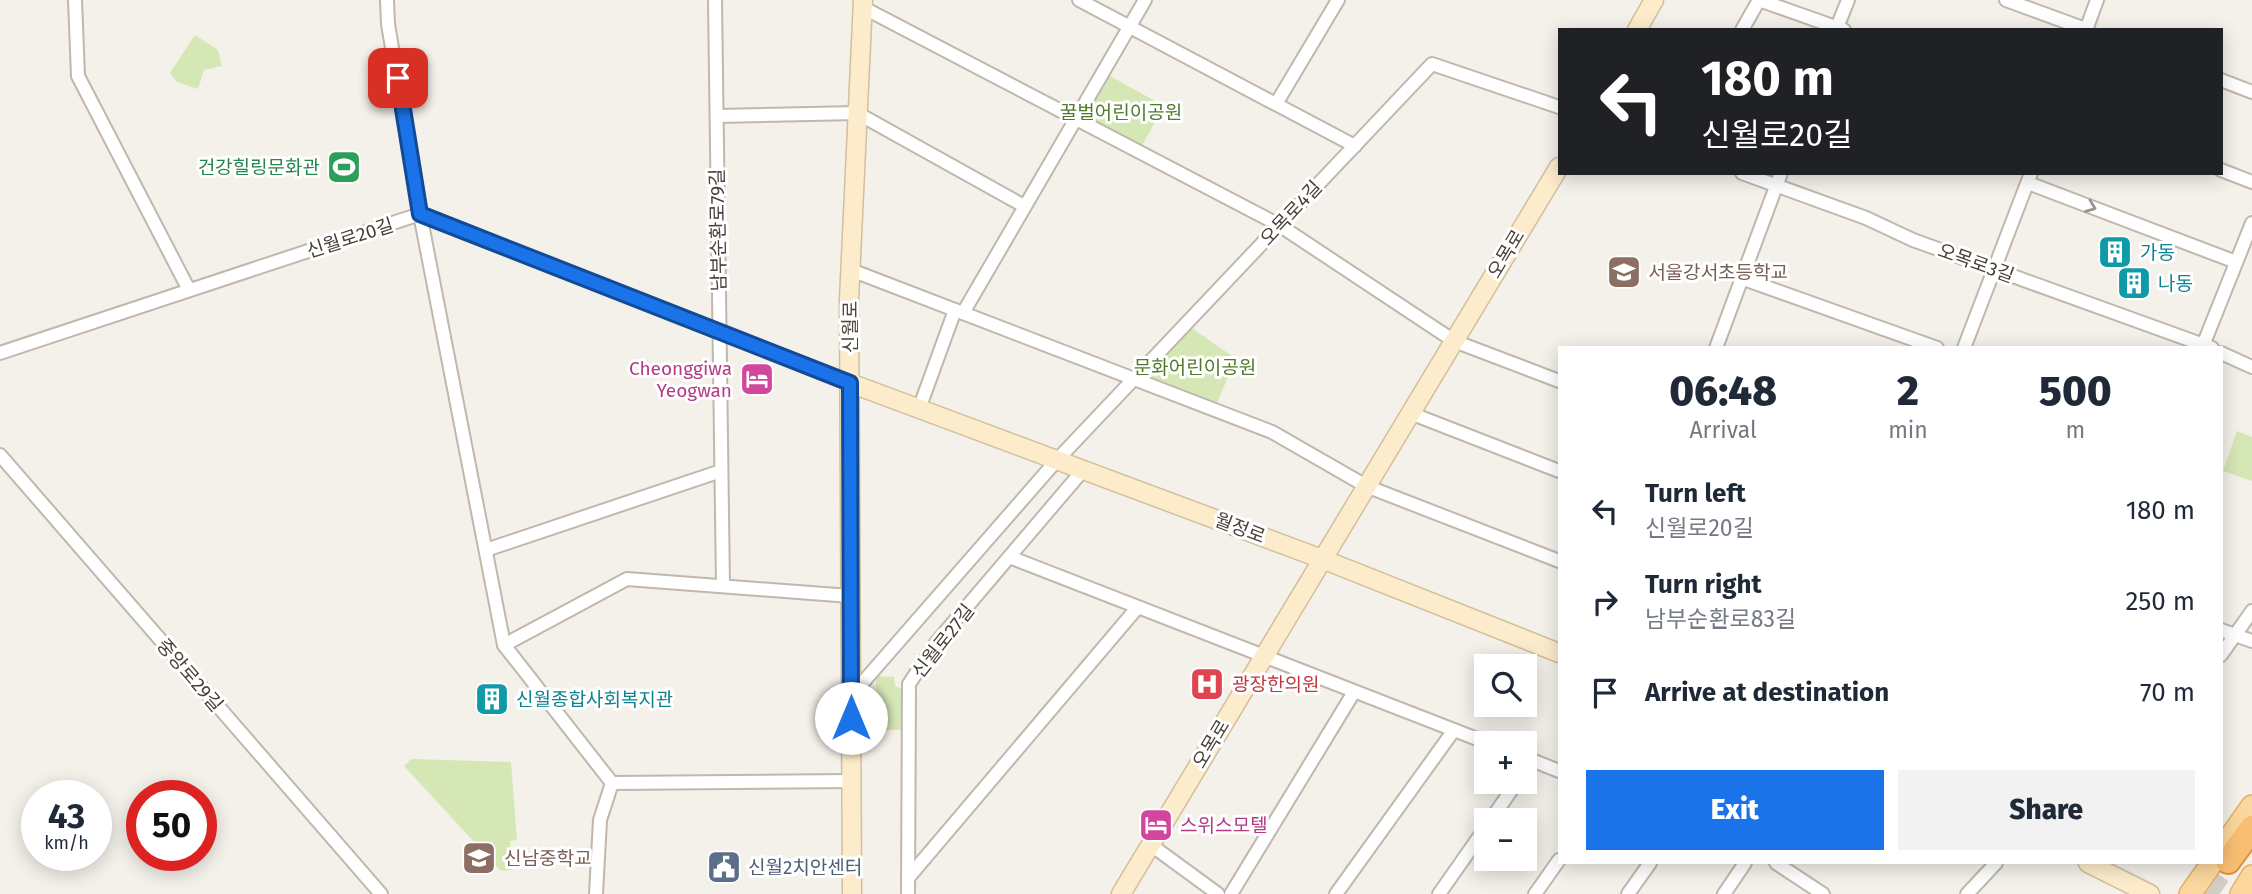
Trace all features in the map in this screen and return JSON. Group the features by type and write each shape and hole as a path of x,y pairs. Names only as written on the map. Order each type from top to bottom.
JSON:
{"highway":[{"path":"2223,855 2252,828"}],"main road":[{"path":"1638,28 1654,0"},
{"name":"신월로","path":"852,894 850,270 862,3"},
{"name":"오목로","path":"1121,894 1558,169"},
{"name":"월정로","path":"850,383 1322,559 1558,653"},
{"path":"2223,853 2252,806"},
{"path":"2090,864 2150,894"},
{"path":"2190,894 2215,864"},
{"path":"2241,894 2252,876"}],"street":[{"path":"75,0 78,76 189,290"},
{"path":"387,0 388,24 420,214 504,645 612,783"},
{"name":"남부순환로79길","path":"715,0 723,586"},
{"path":"1079,0 1355,146"},
{"path":"919,409 959,311 1145,0"},
{"path":"1276,104 1338,0"},
{"path":"1743,28 1759,0 1836,28"},
{"path":"1839,28 1847,0"},
{"path":"2006,0 2084,28"},
{"path":"2087,28 2097,0"},
{"path":"862,3 1279,225 1454,341 1558,382"},
{"name":"오목로4길","path":"1057,460 1432,64 1558,107"},
{"path":"2223,81 2252,92"},
{"path":"717,116 857,113 1024,206"},
{"path":"2223,171 2252,182"},
{"name":"오목로3길","path":"1753,175 1779,180 1995,269 2202,346"},
{"path":"1965,346 2029,178 2236,262"},
{"path":"1717,346 1779,180"},
{"path":"420,214 850,383"},
{"name":"신월로20길","path":"0,352 420,214"},
{"path":"2205,346 2252,223"},
{"path":"850,270 1272,432 1366,486 1558,561"},
{"path":"1741,278 1931,346"},
{"path":"2223,353 2252,367"},
{"path":"1410,413 1558,471"},
{"name":"중앙로29길","path":"0,454 381,894"},
{"path":"851,696 1057,460"},
{"name":"신월로27길","path":"908,894 909,684 936,643 1012,558 1084,469"},
{"path":"486,550 721,471"},
{"path":"1012,558 1262,658 1474,738"},
{"path":"504,645 627,579 850,596"},
{"path":"908,878 1138,608"},
{"path":"2223,652 2252,611"},
{"path":"2223,630 2252,641"},
{"path":"1231,894 1354,692"},
{"path":"1336,894 1454,730"},
{"path":"1537,762 1558,771"},
{"path":"612,783 852,781"},
{"path":"596,894 600,820 612,783"},
{"path":"1439,894 1474,844"},
{"path":"1151,845 1218,894"},
{"path":"1535,894 1558,861"},
{"path":"1628,894 1649,864"},
{"path":"1724,894 1744,864"},
{"path":"1778,864 1823,894"},
{"path":"1967,894 1995,864"}],"green space":[{"path":"195,35 218,50 222,66 204,70 198,89 177,82 170,73"},
{"name":"꿀벌어린이공원","path":"1103,72 1164,106 1139,151 1078,117"},
{"name":"문화어린이공원","path":"1189,326 1236,359 1215,407 1151,385 1146,372"},
{"path":"2237,431 2252,437 2252,481 2223,471"},
{"path":"876,676 894,677 895,686 903,689 901,730 876,730"},
{"path":"411,759 511,762 517,840 510,841 512,870 501,871 404,766"}],"tunnel":[{"path":"2205,894 2228,861"}],"place":[{"name":"건강힐링문화관","path":"344,167"},
{"name":"가동","path":"2115,252"},
{"name":"서울강서초등학교","path":"1624,272"},
{"name":"나동","path":"2134,283"},
{"name":"Cheonggiwa Yeogwan","path":"757,379"},
{"name":"광장한의원","path":"1207,684"},
{"name":"신월종합사회복지관","path":"492,699"},
{"name":"스위스모텔","path":"1156,825"},
{"name":"신남중학교","path":"479,858"},
{"name":"신월2치안센터","path":"724,867"}],"route":[{"path":"398,78 420,214 850,383 851,718"}]}
